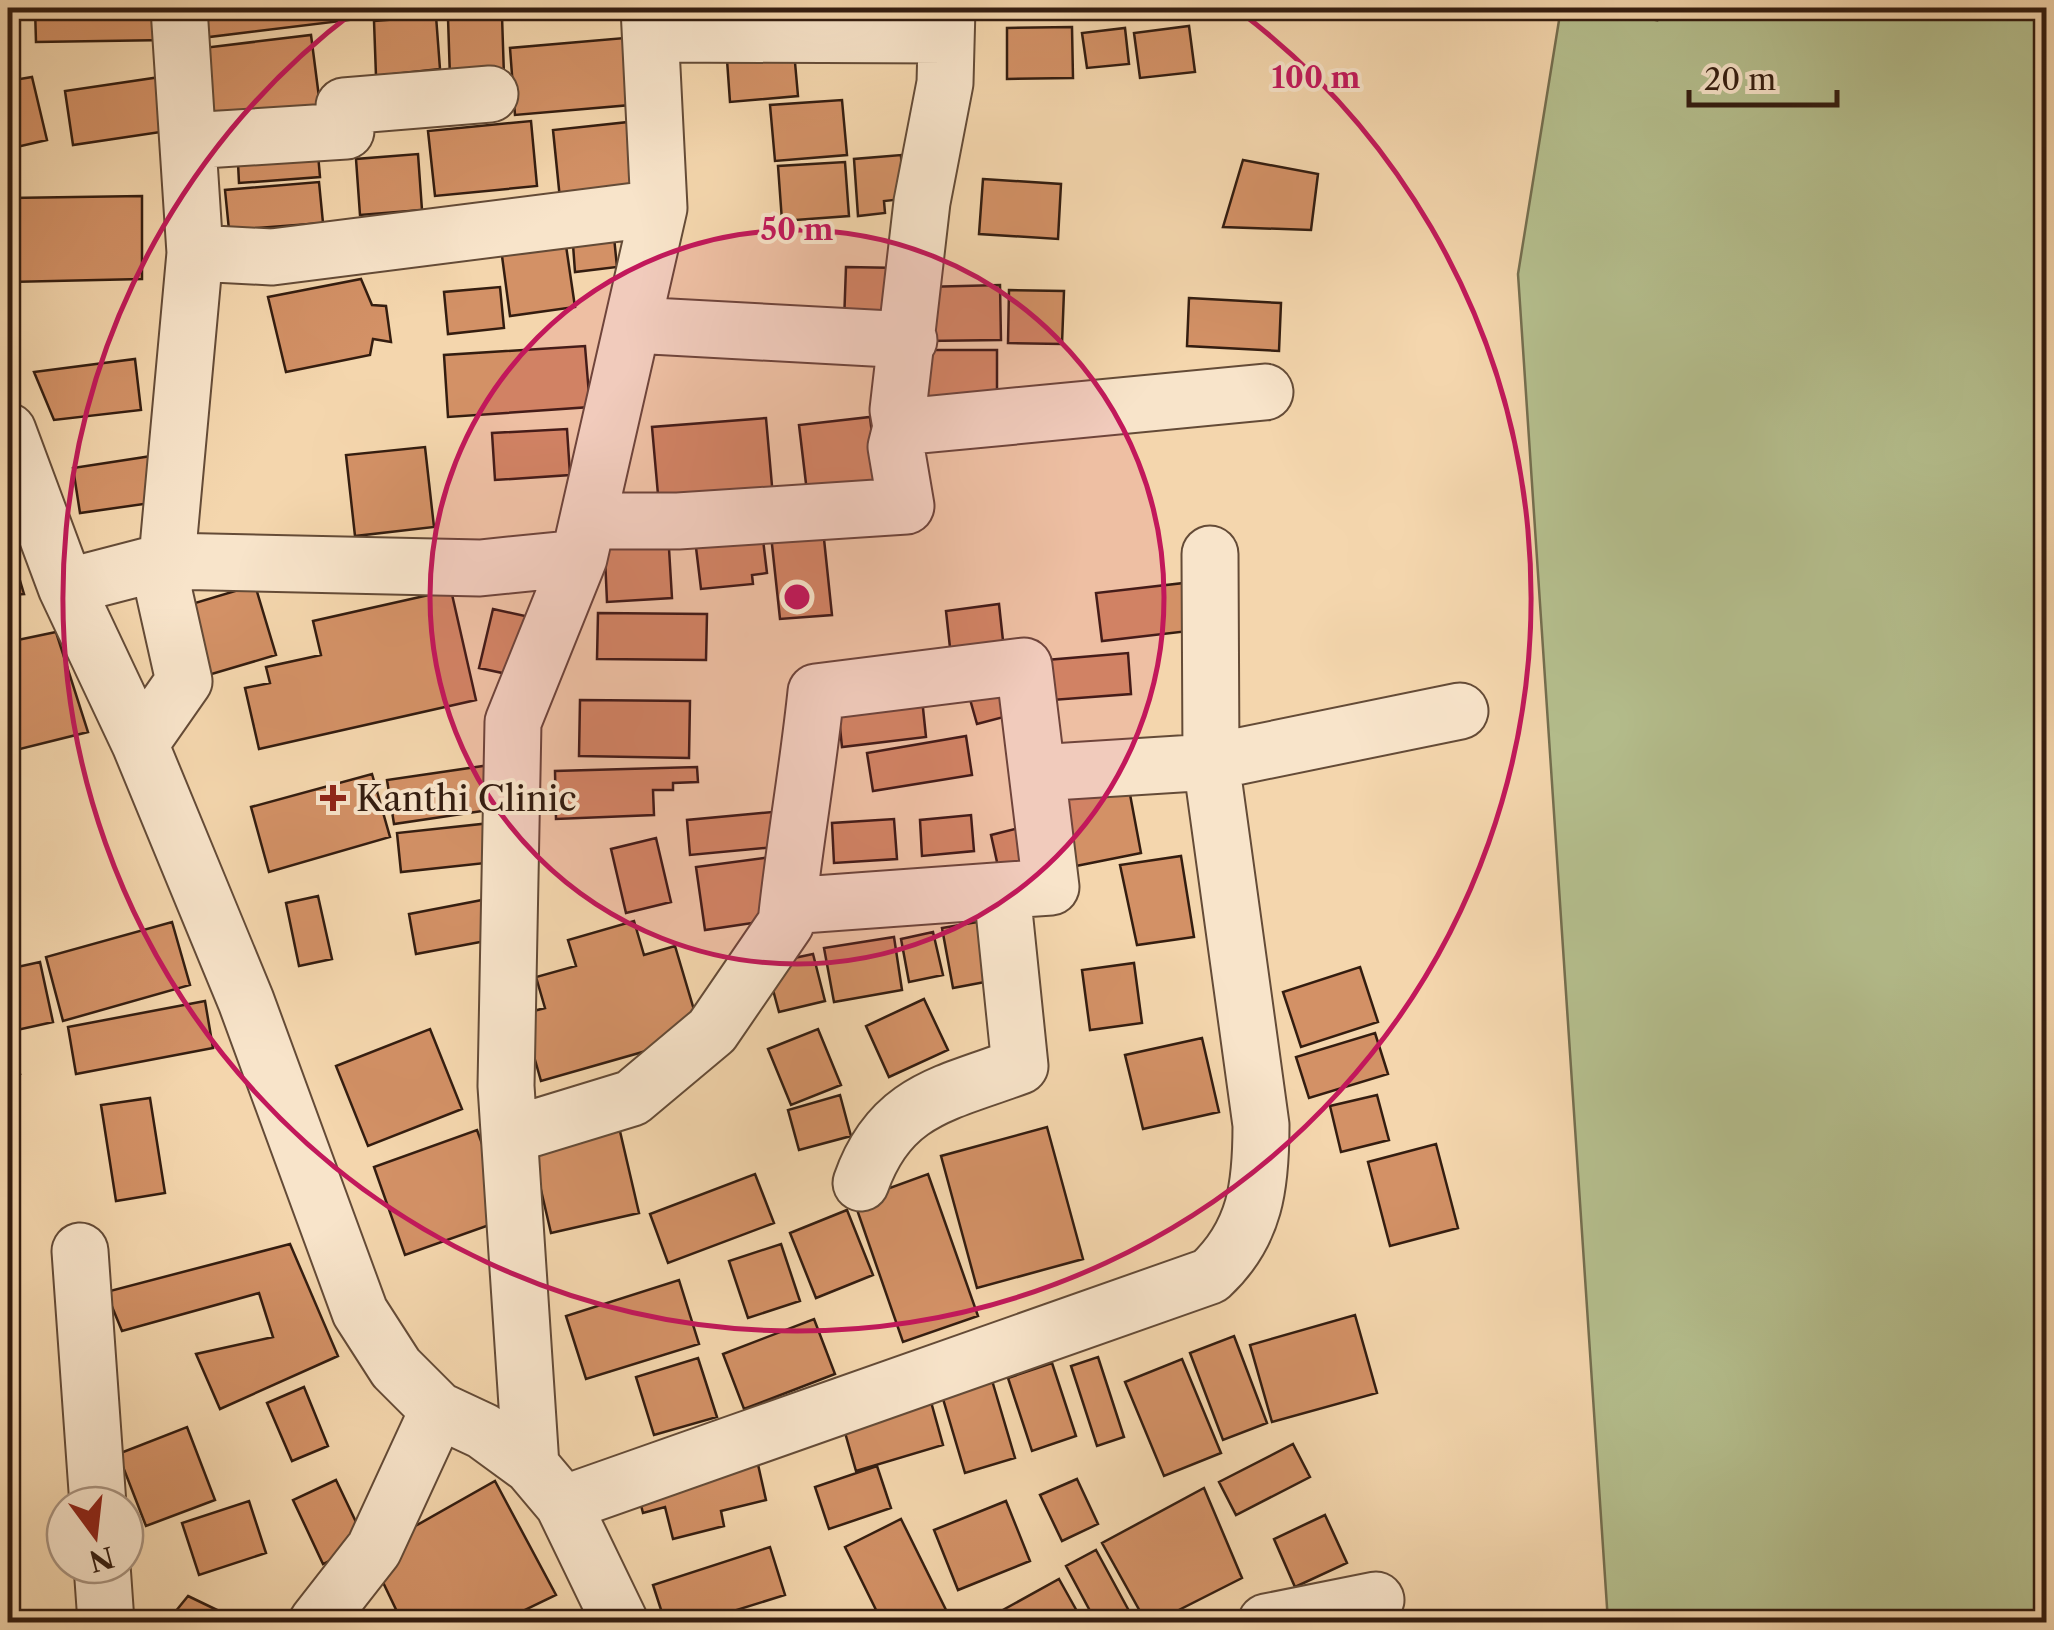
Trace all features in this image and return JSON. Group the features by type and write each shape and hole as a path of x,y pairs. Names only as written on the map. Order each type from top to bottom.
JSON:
{"street":[{"path":"140,744 184,681 164,592 196,254 180,8"},
{"path":"66,587 166,561 480,568 583,540 678,521 906,506 896,447 901,427 898,410 910,340 922,202 945,83 946,22 651,20 659,208 583,540 513,722 506,1086 547,1485 620,1622"},
{"path":"188,141 346,132 344,106 490,94"},
{"path":"196,254 272,257 659,208"},
{"path":"632,325 910,340"},
{"path":"901,427 1265,392"},
{"path":"8,431 66,587 140,744 246,1001 360,1312 396,1368 438,1410 482,1431 547,1485"},
{"path":"547,1485 1210,1276 1228,1260 1251,1223 1260,1184 1261,1125 1211,762 1210,554"},
{"path":"511,1135 632,1098 712,1032 786,923 788,906 816,692 1024,666 1051,887 788,906"},
{"path":"1037,774 1211,762 1460,710"},
{"path":"861,1183 872,1152 914,1106 1020,1066 1002,891"},
{"path":"80,1251 97,1485"},
{"path":"318,1622 374,1549 438,1410"},
{"path":"103,1585 106,1622"},
{"path":"1266,1622 1376,1600"}],"green space":[{"path":"1561,8 2046,8 2046,1622 1608,1622 1518,274"}],"building":[{"path":"35,8 167,8 168,40 36,42"},
{"path":"205,8 347,8 349,20 209,37"},
{"path":"1558,8 1657,8 1657,20"},
{"path":"436,16 440,69 376,76 374,21"},
{"path":"502,16 504,76 450,78 448,18"},
{"path":"1189,26 1195,72 1140,78 1134,33"},
{"path":"1072,27 1073,78 1007,79 1007,28"},
{"path":"1125,28 1129,64 1087,68 1082,33"},
{"path":"311,35 320,105 212,119 203,48"},
{"path":"636,37 642,104 515,115 510,48"},
{"path":"793,40 798,96 730,102 726,46"},
{"path":"167,76 174,130 73,145 65,91"},
{"path":"32,77 47,140 8,149 8,81"},
{"path":"842,100 847,155 775,161 770,105"},
{"path":"531,121 537,186 435,196 428,131"},
{"path":"638,121 645,190 560,199 553,130"},
{"path":"317,143 320,177 239,183 238,163"},
{"path":"418,154 422,210 360,215 356,159"},
{"path":"901,155 903,199 884,201 885,213 858,216 854,159"},
{"path":"1243,160 1318,174 1311,230 1223,227"},
{"path":"845,162 849,216 782,221 778,166"},
{"path":"983,179 1061,184 1058,239 979,234"},
{"path":"319,182 323,223 229,230 225,190"},
{"path":"142,196 142,279 9,282 9,198"},
{"path":"613,227 617,267 575,272 572,231"},
{"path":"564,232 575,307 510,316 500,241"},
{"path":"846,267 902,268 900,324 844,322"},
{"path":"361,279 372,305 386,306 391,342 373,339 370,355 286,372 268,297"},
{"path":"1000,285 1001,340 925,341 924,287"},
{"path":"500,287 504,328 448,334 444,292"},
{"path":"1009,290 1064,291 1062,344 1008,343"},
{"path":"1189,298 1281,303 1279,351 1187,346"},
{"path":"585,346 590,407 448,417 444,355"},
{"path":"921,350 997,350 997,405 922,405"},
{"path":"135,359 141,410 54,420 34,372"},
{"path":"870,417 878,484 807,492 799,425"},
{"path":"766,418 773,497 659,506 652,427"},
{"path":"567,429 570,475 495,480 492,433"},
{"path":"425,447 434,527 355,536 346,455"},
{"path":"158,455 165,501 80,513 73,468"},
{"path":"822,520 832,615 780,619 770,526"},
{"path":"761,523 767,573 752,575 753,584 701,589 694,531"},
{"path":"668,532 672,598 607,602 604,535"},
{"path":"8,540 24,594 8,595"},
{"path":"1184,583 1189,631 1102,641 1096,593"},
{"path":"255,585 276,655 205,676 185,606"},
{"path":"451,590 476,700 259,749 245,688 270,683 266,667 321,655 313,621"},
{"path":"999,604 1005,659 952,666 946,611"},
{"path":"493,609 534,618 521,677 479,668"},
{"path":"598,613 707,614 706,660 597,659"},
{"path":"56,632 88,732 8,752 8,642"},
{"path":"1128,653 1131,694 1039,701 1035,661"},
{"path":"1009,673 1019,713 977,724 966,685"},
{"path":"921,689 926,737 842,747 837,699"},
{"path":"580,700 690,701 689,758 579,756"},
{"path":"966,736 972,775 873,791 867,753"},
{"path":"490,765 496,809 394,824 387,780"},
{"path":"697,767 698,782 673,783 673,790 653,790 654,815 556,819 555,771"},
{"path":"1126,773 1141,853 1071,867 1055,787"},
{"path":"372,774 390,837 269,872 251,807"},
{"path":"783,811 786,846 690,855 687,820"},
{"path":"971,815 974,851 922,856 920,820"},
{"path":"894,819 897,859 834,863 832,823"},
{"path":"491,823 495,862 401,872 397,833"},
{"path":"1031,825 1040,863 999,871 991,835"},
{"path":"656,838 671,902 626,913 611,849"},
{"path":"1181,856 1194,937 1137,945 1120,865"},
{"path":"771,857 780,919 705,930 696,867"},
{"path":"318,896 332,959 299,966 286,903"},
{"path":"482,900 491,940 416,954 409,914"},
{"path":"995,919 1001,979 953,988 942,928"},
{"path":"634,921 644,955 675,946 697,1020 660,1047 541,1081 522,1014 545,1008 536,977 576,966 568,940"},
{"path":"172,922 190,985 63,1021 46,957"},
{"path":"933,932 943,975 909,982 901,939"},
{"path":"894,937 902,990 834,1002 824,948"},
{"path":"813,954 825,1001 779,1012 766,964"},
{"path":"40,962 53,1022 8,1032 8,969"},
{"path":"1134,963 1142,1023 1090,1030 1082,970"},
{"path":"1360,967 1378,1022 1301,1047 1283,992"},
{"path":"924,999 948,1050 889,1077 866,1026"},
{"path":"205,1001 213,1048 76,1074 68,1027"},
{"path":"430,1029 462,1109 368,1146 336,1066"},
{"path":"818,1029 841,1085 791,1105 768,1049"},
{"path":"1375,1033 1388,1074 1309,1098 1296,1057"},
{"path":"1202,1038 1219,1112 1143,1129 1125,1055"},
{"path":"11,1042 20,1074 8,1077 8,1043"},
{"path":"840,1095 851,1136 799,1150 788,1110"},
{"path":"1377,1095 1389,1140 1341,1152 1330,1106"},
{"path":"150,1098 165,1193 116,1201 101,1105"},
{"path":"619,1127 639,1213 551,1233 531,1147"},
{"path":"1047,1127 1083,1259 977,1288 941,1156"},
{"path":"477,1130 509,1218 405,1255 374,1167"},
{"path":"1436,1144 1458,1228 1390,1246 1368,1162"},
{"path":"755,1174 774,1223 668,1263 650,1214"},
{"path":"928,1174 978,1316 903,1342 854,1201"},
{"path":"847,1210 873,1275 816,1298 790,1233"},
{"path":"290,1244 338,1356 220,1409 196,1354 273,1337 259,1293 122,1331 106,1292"},
{"path":"781,1244 800,1301 748,1318 729,1261"},
{"path":"679,1280 699,1344 586,1379 566,1316"},
{"path":"1355,1315 1377,1393 1272,1422 1250,1345"},
{"path":"814,1319 835,1374 744,1409 723,1354"},
{"path":"1234,1336 1267,1423 1223,1440 1190,1353"},
{"path":"1098,1357 1124,1437 1097,1446 1071,1366"},
{"path":"698,1358 717,1417 654,1435 636,1377"},
{"path":"1182,1359 1221,1453 1164,1476 1125,1382"},
{"path":"1052,1363 1076,1436 1032,1451 1008,1378"},
{"path":"991,1377 1015,1458 965,1473 941,1392"},
{"path":"304,1387 328,1446 292,1461 267,1403"},
{"path":"928,1391 943,1445 856,1471 840,1415"},
{"path":"187,1427 215,1500 146,1526 145,1485 130,1485 118,1454"},
{"path":"1293,1444 1310,1477 1236,1515 1219,1482"},
{"path":"757,1460 766,1500 721,1511 724,1526 673,1539 665,1507 643,1513 637,1490"},
{"path":"877,1466 891,1508 829,1529 815,1487"},
{"path":"1077,1479 1098,1524 1062,1541 1040,1495"},
{"path":"336,1480 366,1543 323,1564 293,1500"},
{"path":"495,1481 556,1595 500,1622 402,1622 380,1576 410,1529"},
{"path":"1204,1488 1242,1578 1155,1622 1146,1622 1102,1543"},
{"path":"249,1501 266,1553 199,1575 182,1523"},
{"path":"1006,1501 1030,1561 958,1590 934,1530"},
{"path":"1325,1515 1347,1563 1295,1587 1274,1539"},
{"path":"901,1519 946,1610 921,1622 882,1622 845,1547"},
{"path":"770,1547 785,1595 698,1622 665,1622 653,1585"},
{"path":"1096,1550 1135,1622 1096,1622 1066,1566"},
{"path":"1059,1579 1083,1622 981,1622"},
{"path":"188,1596 242,1622 167,1622"}],"place":[{"name":"Kanthi Clinic","path":"333,798"}]}
